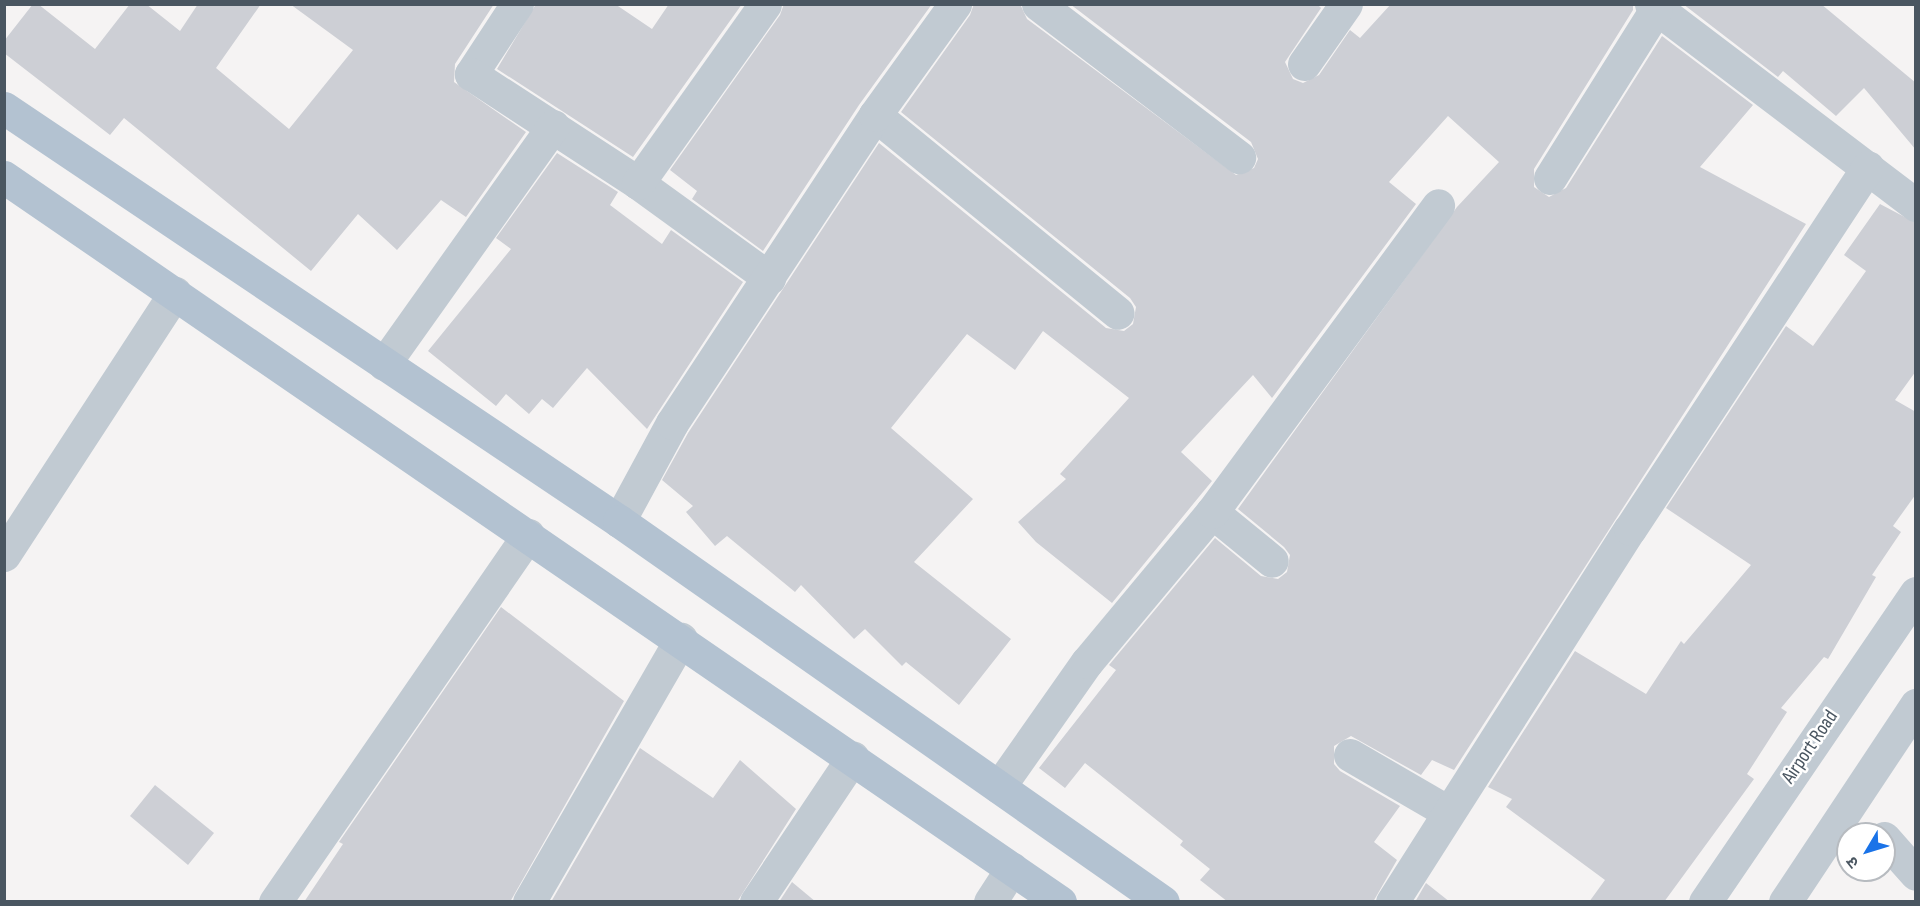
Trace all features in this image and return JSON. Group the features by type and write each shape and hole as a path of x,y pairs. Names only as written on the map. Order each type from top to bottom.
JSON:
{"main road":[{"path":"4,108 62,143 618,521 1163,902"},
{"path":"4,177 853,757 1060,902"}],"street":[{"path":"517,4 471,74 638,183 769,278"},
{"path":"638,183 765,4"},
{"path":"618,521 672,423 875,115 955,4"},
{"path":"1038,4 1239,157"},
{"path":"1304,64 1346,4"},
{"path":"1550,178 1653,7 1916,205"},
{"path":"875,115 1118,313"},
{"path":"384,364 553,126"},
{"path":"1392,902 1448,812 1868,167"},
{"path":"999,787 1087,662 1212,512 1438,205"},
{"path":"4,555 175,293"},
{"path":"1212,512 1272,561"},
{"path":"275,902 528,535"},
{"name":"Airport Road","path":"1705,902 1916,593"},
{"path":"529,902 681,639"},
{"path":"1785,902 1916,705"},
{"path":"1350,755 1448,812"},
{"path":"756,902 853,757"},
{"path":"1852,801 1870,822"},
{"path":"1896,852 1916,874"},
{"path":"990,902 1012,868"}],"building":[{"path":"33,4 38,4 95,49 130,4 146,4 180,31 198,4 261,4 216,68 289,129 353,50 290,4 494,4 455,64 454,82 526,132 466,217 441,200 397,250 358,214 311,271 124,118 110,135 4,53 4,41"},
{"path":"536,4 615,4 652,29 669,4 742,4 633,157 497,69"},
{"path":"784,4 932,4 859,105 763,251 692,199 697,191 670,170 780,15"},
{"path":"974,4 1020,4 1027,19 1236,175 1254,168 1258,159 1251,142 1070,4 1317,4 1321,8 1285,62 1293,79 1303,83 1319,75 1350,30 1360,38 1391,4 1633,4 1633,10 1534,169 1534,187 1549,197 1566,188 1662,36 1753,105 1700,167 1806,224 1454,770 1432,760 1421,775 1351,736 1334,746 1334,764 1340,771 1400,806 1374,842 1397,860 1373,902 1228,902 1200,880 1210,869 1180,845 1183,841 1085,763 1065,788 1039,768 1116,670 1109,665 1215,538 1261,576 1278,579 1287,572 1290,555 1284,547 1238,509 1457,207 1499,162 1448,116 1389,182 1416,204 1272,398 1253,375 1181,452 1212,481 1112,603 1036,542 1018,522 1066,479 1060,474 1129,398 1043,331 1015,370 967,334 891,428 973,499 914,562 1011,639 959,705 906,662 902,666 865,629 854,639 801,585 795,592 727,536 715,546 686,512 693,506 662,480 688,433 879,143 1106,328 1124,331 1133,324 1136,307 1130,298 901,112 970,15"},
{"path":"1683,4 1821,4 1916,83 1916,150 1864,88 1836,116 1783,71 1778,77"},
{"path":"557,153 618,192 610,205 662,244 671,230 743,282 647,429 587,368 553,408 542,399 529,414 506,394 496,406 428,351 511,249 496,238"},
{"path":"1880,204 1916,223 1916,371 1895,400 1916,412 1916,494 1893,526 1901,532 1872,575 1876,577 1828,659 1824,657 1781,708 1787,712 1747,774 1754,779 1664,902 1589,902 1605,880 1506,807 1512,799 1488,787 1575,651 1646,694 1681,641 1684,644 1751,565 1666,508 1786,326 1813,346 1866,271 1844,255"},
{"path":"501,607 624,701 510,902 304,902 343,844 339,842"},
{"path":"640,748 713,798 740,760 796,809 737,902 551,902"},
{"path":"155,785 214,833 188,865 130,816"},
{"path":"792,882 816,902 779,902"},
{"path":"1426,883 1450,902 1415,902"}]}
